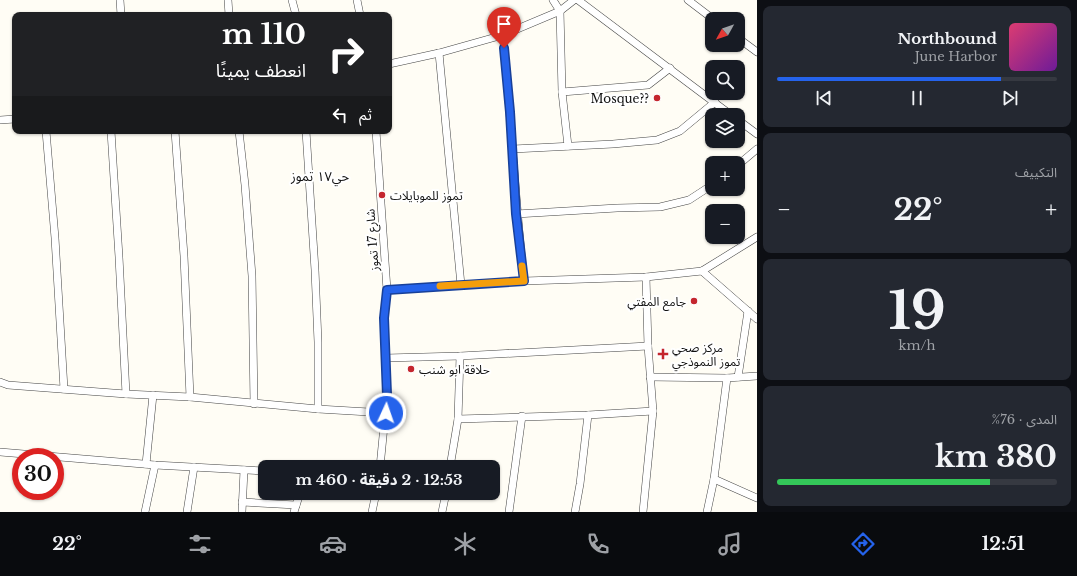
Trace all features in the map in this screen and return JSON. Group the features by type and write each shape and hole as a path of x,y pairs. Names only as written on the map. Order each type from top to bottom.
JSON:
{"street":[{"path":"120,0 121,12"},
{"path":"228,0 229,12"},
{"path":"292,0 295,12"},
{"path":"357,0 359,12"},
{"path":"553,0 560,11 562,92 568,146"},
{"path":"392,63 439,53 503,35 560,11 574,0"},
{"path":"578,0 723,108"},
{"path":"688,0 705,13"},
{"path":"503,35 513,149 516,214 524,281"},
{"path":"745,43 757,52"},
{"path":"439,53 461,285"},
{"path":"562,92 648,85 670,68"},
{"path":"513,149 613,144 657,140 680,131 715,102"},
{"path":"0,120 12,119"},
{"path":"745,125 757,134"},
{"path":"46,134 55,238 64,389"},
{"path":"111,134 126,394"},
{"path":"176,134 184,256 190,397"},
{"path":"239,134 252,276 254,404"},
{"path":"306,134 315,270 318,342 318,409"},
{"name":"شارع 17 تموز","path":"376,134 387,290 384,318 386,413 381,460"},
{"path":"745,159 757,149"},
{"path":"516,214 660,207 689,200 705,190"},
{"path":"387,290 524,281 646,277 702,271 757,237"},
{"path":"702,271 757,319"},
{"path":"643,512 653,411 648,346 646,277"},
{"path":"738,377 748,311"},
{"path":"386,358 460,356 648,346"},
{"path":"451,460 458,419 460,356"},
{"path":"650,377 727,378 757,376"},
{"path":"707,512 714,479 727,378"},
{"path":"0,382 8,385 126,394 190,397 254,404 386,413"},
{"path":"146,464 153,395"},
{"path":"458,419 588,415 653,411"},
{"path":"575,512 580,484 588,415"},
{"path":"509,512 522,416"},
{"path":"0,452 155,465 258,471"},
{"path":"145,512 155,465"},
{"path":"187,512 194,467"},
{"path":"242,512 244,470"},
{"path":"714,479 757,498"},
{"path":"372,512 375,500"},
{"path":"442,512 445,500"},
{"path":"242,502 295,509"}],"slow traffic":[{"path":"440,286 524,281 522,266"}],"place":[{"name":"Mosque??","path":"657,98"},
{"name":"تموز للموبايلات","path":"382,195"},
{"name":"جامع المفتي","path":"694,301"},
{"name":"مركز صحي تموز النموذجي","path":"663,354"},
{"name":"حلاقة ابو شنب","path":"411,369"}],"district":[{"name":"حي۱۷ تموز","path":"320,176"}],"route":[{"path":"386,413 387,395 384,318 387,290 524,281 516,214 513,149 504,48"}]}
